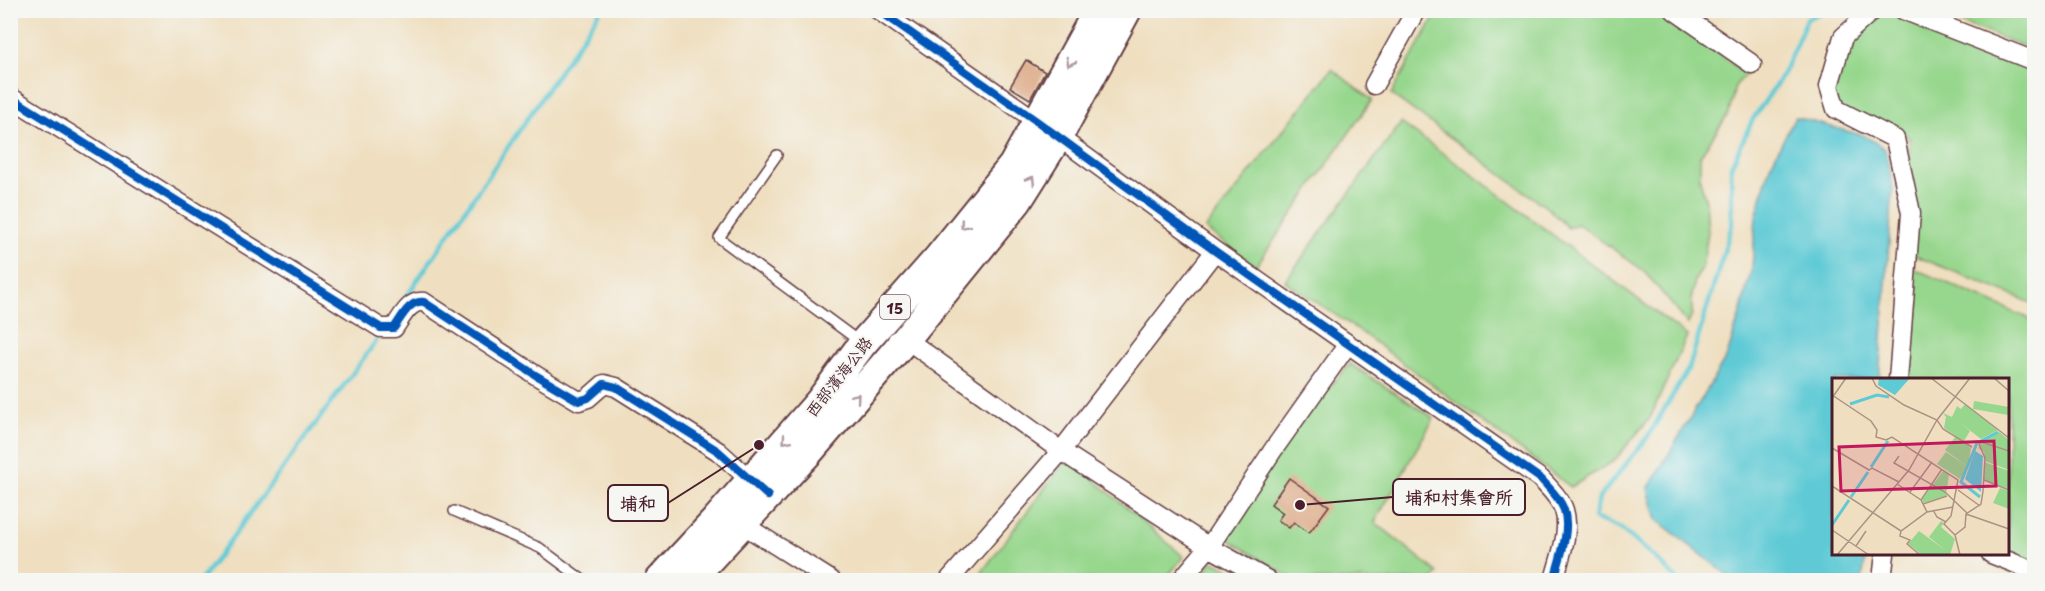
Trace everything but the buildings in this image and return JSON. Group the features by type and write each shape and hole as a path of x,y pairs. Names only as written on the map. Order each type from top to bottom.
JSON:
{"main road":[{"name":"西部濱海公路","path":"660,580 760,488 809,452 906,339 1017,202 1098,10"},
{"name":"西部濱海公路","path":"690,580 742,524 760,488 862,343 938,258 1013,165 1048,130 1127,10"}],"street":[{"path":"878,10 1215,251 1541,479 1564,510 1565,532 1554,580"},
{"path":"1374,85 1416,10"},
{"path":"1674,10 1752,64"},
{"path":"1873,10 1844,37 1828,86 1836,109 1895,139 1911,213 1898,378"},
{"path":"1903,10 2034,61"},
{"path":"10,97 381,328 394,328 412,303 424,302 579,401 588,399 604,384 616,387 717,452 760,488"},
{"path":"949,580 1061,451 1215,251"},
{"path":"862,343 906,339 1061,451 1209,547 1268,580"},
{"path":"1181,580 1209,547 1273,450 1348,345"},
{"path":"742,524 831,580"},
{"path":"1882,580 1885,555"},
{"path":"1994,555 2034,571"}],"lane":[{"path":"777,155 719,238 862,343"},
{"path":"454,511 540,548 583,580"}],"green space":[{"path":"1438,11 1660,11 1746,74 1735,86 1729,113 1700,156 1700,180 1706,201 1708,232 1702,268 1695,280 1692,314 1688,324 1644,271 1578,224 1568,228 1550,210 1391,94"},
{"path":"1873,11 1903,11 2034,60 2034,304 1908,253 1910,139 1901,131 1836,109 1829,86 1843,37"},
{"path":"1929,11 2034,11 2034,50"},
{"path":"1332,69 1372,100 1256,266 1205,229"},
{"path":"1401,123 1687,336 1650,418 1614,461 1571,487 1361,332 1285,281"},
{"path":"1908,266 2034,321 2034,568 2009,555 2009,378 1899,378"},
{"path":"1350,364 1434,418 1375,522 1438,573 1433,580 1294,580 1223,536 1273,450"},
{"path":"1068,457 1184,557 1164,580 976,580"},
{"path":"1213,561 1252,580 1195,580"}],"water":[{"path":"1795,117 1865,136 1885,149 1893,187 1879,378 1832,378 1832,555 1866,555 1862,580 1734,580 1657,520 1648,489 1727,356 1752,268 1756,217 1770,166"}],"waterway":[{"path":"402,303 601,10"},
{"path":"1678,580 1621,529 1594,518 1599,498 1647,438 1689,368 1732,225 1731,166 1753,119 1782,76 1807,19 1826,10"},
{"path":"201,580 377,340"}],"cycle path":[{"path":"878,10 1038,122 1215,251 1541,479 1560,501 1566,518 1564,545 1554,580"},
{"path":"10,97 381,328 394,328 410,306 424,302 579,401 588,398 604,384 616,387 718,451 768,496"}],"place":[{"name":"埔和","path":"759,445"},
{"name":"埔和村集會所","path":"1300,505"}]}
